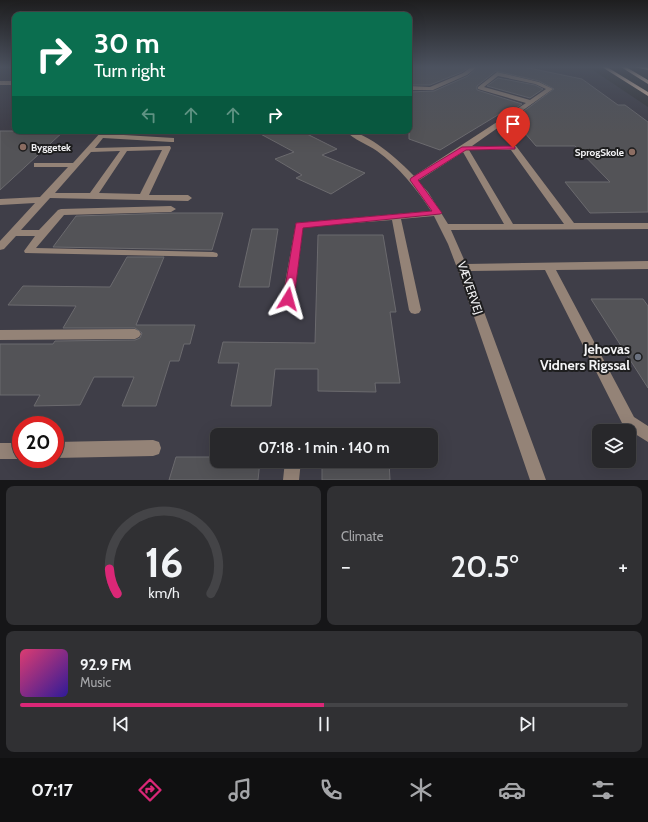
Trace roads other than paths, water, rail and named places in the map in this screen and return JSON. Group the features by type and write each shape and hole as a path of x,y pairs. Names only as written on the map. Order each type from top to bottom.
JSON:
{"street":[{"path":"485,89 531,102"},
{"path":"414,180 464,148 550,90 549,89"},
{"path":"0,247 104,134 125,134 171,140"},
{"name":"VÆVERVEJ","path":"355,134 367,140 390,157 414,180 437,213 454,243 538,480"},
{"path":"88,150 167,148 143,197"},
{"path":"464,148 513,148 571,226"},
{"path":"464,148 510,226"},
{"path":"93,196 125,149"},
{"path":"38,165 75,165"},
{"path":"0,202 93,196 188,198"},
{"path":"171,209 61,212 28,251 213,255"},
{"path":"288,299 299,225 396,218 437,213"},
{"path":"396,218 415,310"},
{"path":"445,226 648,226"},
{"path":"12,233 42,233"},
{"path":"463,268 648,265"},
{"path":"548,266 629,422 648,435"},
{"path":"0,335 135,334"},
{"path":"64,450 153,448"},
{"path":"0,451 12,451"},
{"path":"292,480 293,468"}],"place":[{"name":"Byggetek","path":"23,147"},
{"name":"SprogSkole","path":"632,152"},
{"name":"Jehovas Vidners Rigssal","path":"638,357"}]}
